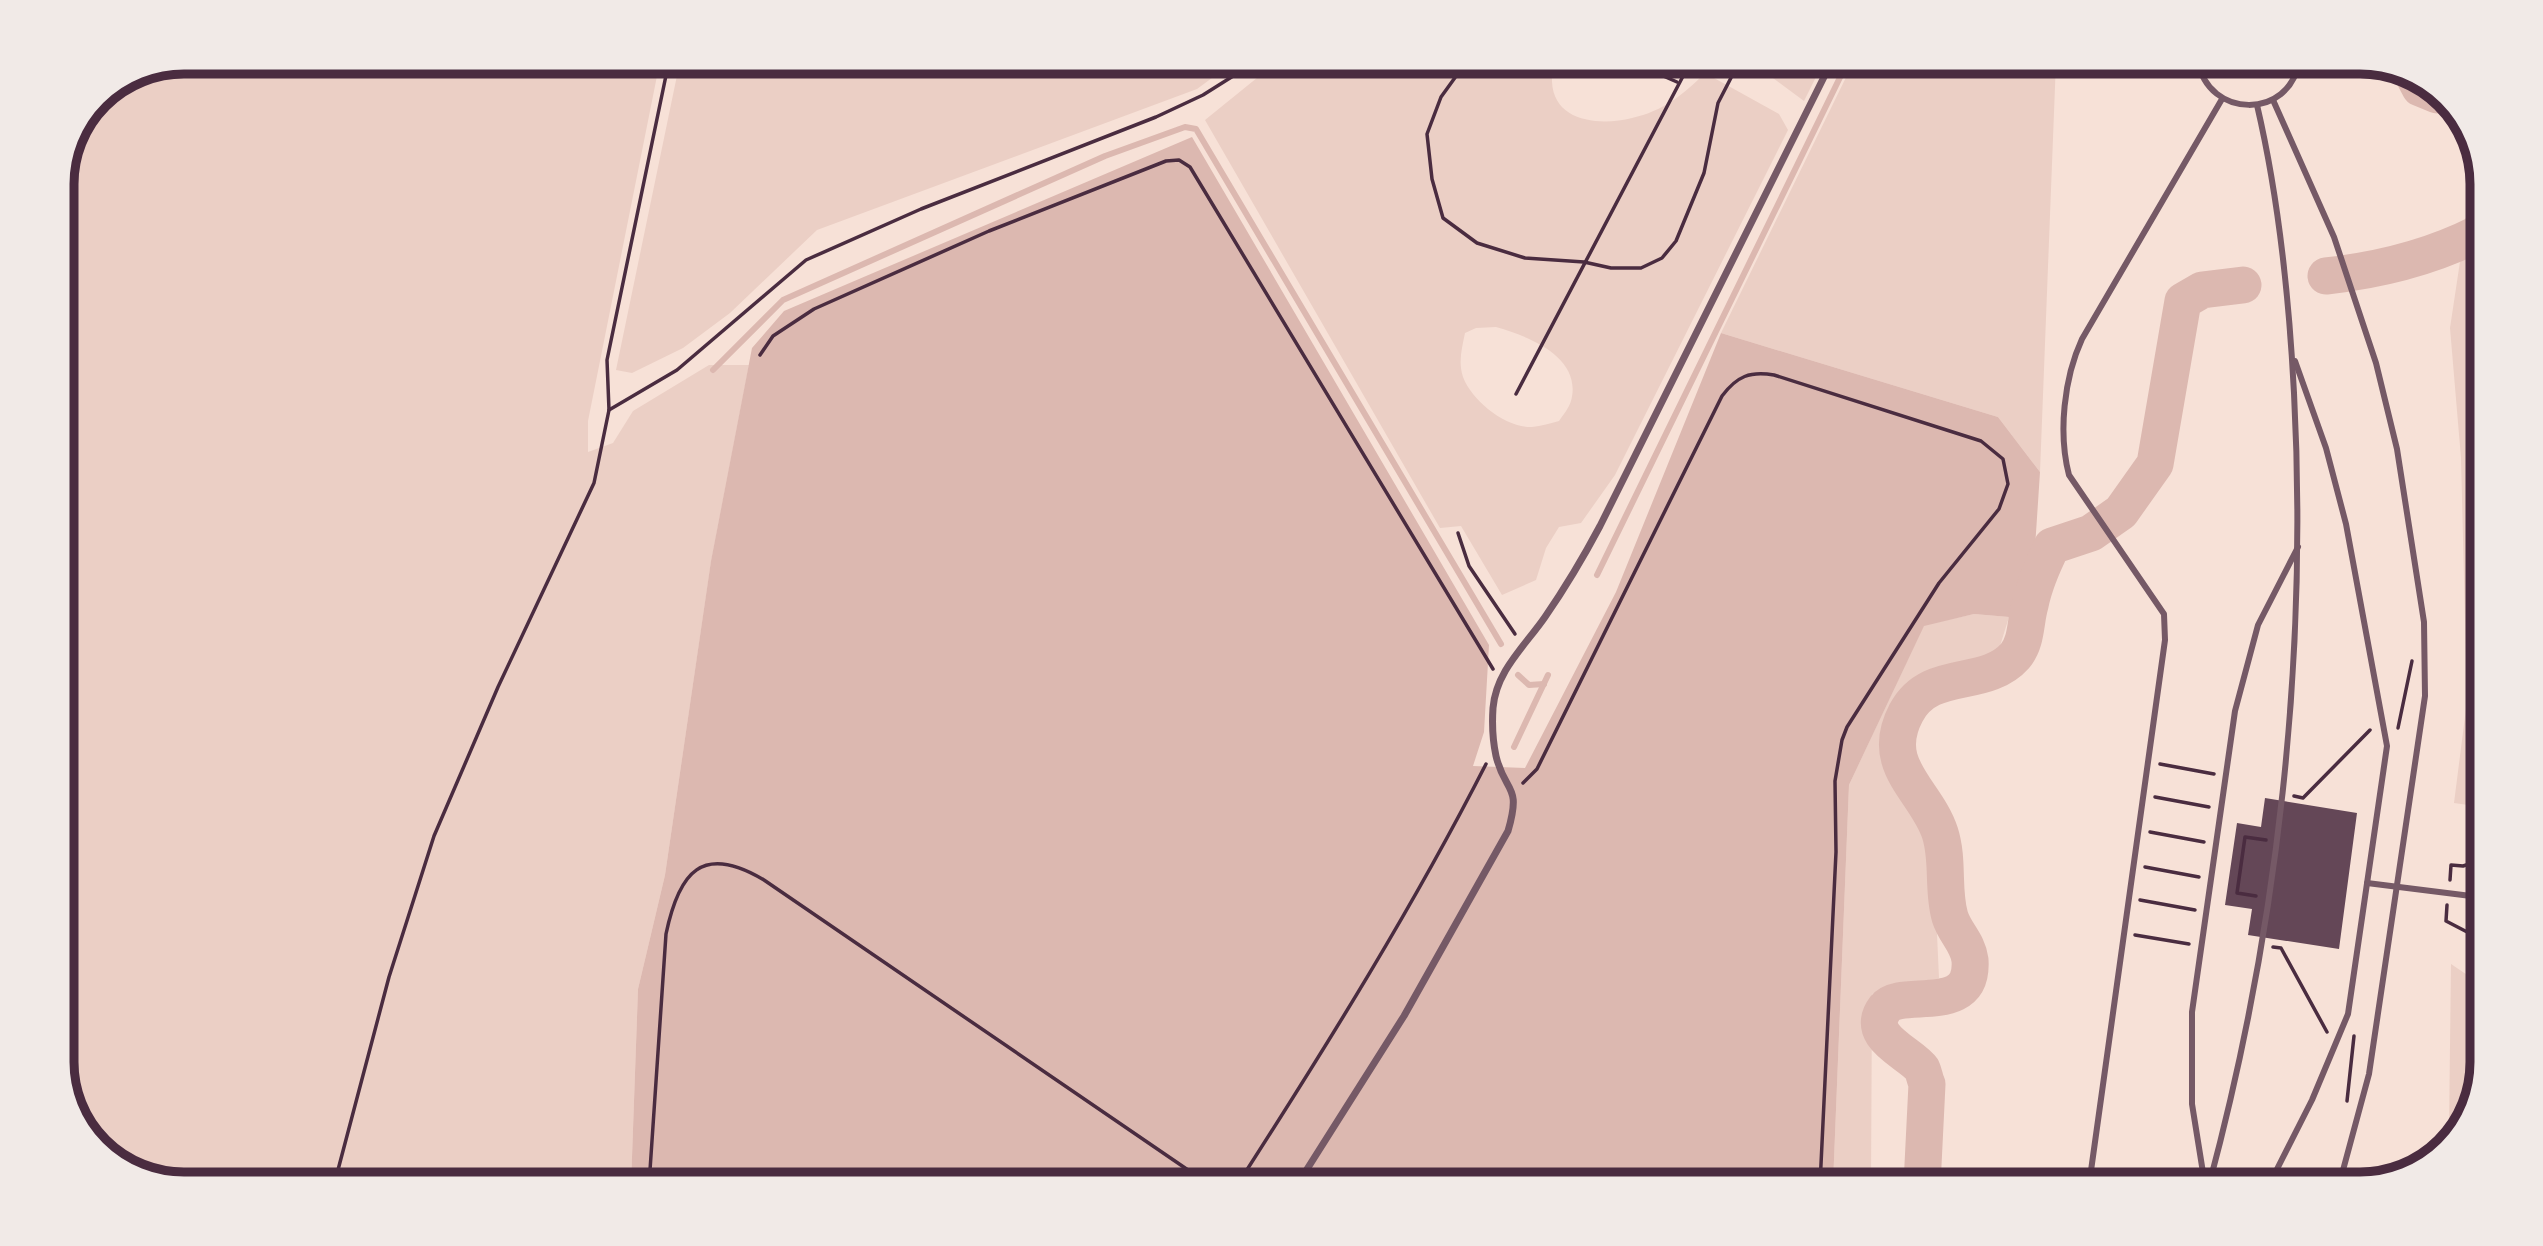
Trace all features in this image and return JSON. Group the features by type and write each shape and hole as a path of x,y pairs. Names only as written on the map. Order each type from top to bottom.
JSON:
{"street":[{"path":"1305,1172 1404,1016 1508,831 1514,809 1514,791 1497,759 1495,747 1493,709 1500,680 1577,569 1826,74"},
{"path":"2202,74 2204,80 2222,99 2245,107 2273,100 2290,86 2294,74"},
{"path":"2091,1172 2165,640 2164,614 2084,501 2069,475 2064,457 2073,359 2222,99"},
{"path":"2273,100 2334,237 2379,375 2410,516 2424,622 2425,696 2369,1074 2343,1172"},
{"path":"2211,1172 2228,1116 2260,945 2282,795 2293,687 2298,545 2292,354 2279,230 2257,105"},
{"path":"2276,1172 2312,1100 2348,1014 2387,746 2346,524 2326,448 2292,354"},
{"path":"2205,1172 2192,1104 2192,1012 2227,776 2243,674 2258,625 2298,545"},
{"path":"2367,883 2470,896"}],"path":[{"path":"337,1172 389,977 434,836 498,687 594,483 608,410 607,360 666,74"},
{"path":"608,410 677,370 806,260 921,209 1157,117 1203,95 1236,74"},
{"path":"1458,74 1441,97 1427,134 1432,179 1443,218 1477,243 1525,258 1584,262 1611,268 1641,268 1661,258 1676,241 1704,173 1718,103 1733,74"},
{"path":"1659,74 1677,82"},
{"path":"1516,394 1682,74"},
{"path":"760,355 773,337 814,309 989,232 1166,161 1180,160 1190,167 1473,640 1500,680"},
{"path":"1514,791 1537,769 1722,396 1731,383 1745,374 1774,374 1942,426 1982,441 2003,459 2008,484 1998,509 1939,583 1847,727 1839,751 1835,781 1836,852 1821,1172"},
{"path":"1458,533 1469,566 1523,646"},
{"path":"2397,734 2405,685"},
{"path":"2282,795 2303,798 2382,719"},
{"path":"1246,1172 1384,951 1495,747"},
{"path":"2148,762 2227,776"},
{"path":"2143,795 2222,810"},
{"path":"2138,830 2217,844"},
{"path":"2267,898 2237,893 2245,837 2275,841"},
{"path":"650,1172 666,933 672,904 693,872 722,862 738,865 764,880 1191,1172"},
{"path":"2133,865 2212,879"},
{"path":"2128,898 2207,913"},
{"path":"2445,921 2470,933"},
{"path":"2123,933 2202,947"},
{"path":"2260,945 2281,948 2335,1046"},
{"path":"2348,1077 2354,1033"}],"shaded area":[{"path":"169,74 657,74 588,421 588,452 613,443 633,411 709,365 749,365 711,562 665,875 638,989 631,1172 183,1172 148,1167 135,1161 111,1145 92,1124 79,1098 74,1070 74,176 77,155 96,116 128,88"},
{"path":"677,74 1217,74 1197,89 817,230 730,313 683,348 632,373 616,370"},
{"path":"1262,74 1552,74 1555,95 1561,106 1581,118 1606,121 1653,111 1672,101 1707,74 1779,114 1788,130 1615,475 1581,523 1559,527 1546,548 1536,580 1502,595 1461,526 1440,528 1205,120","holes":["1496,327 1523,336 1550,351 1569,372 1573,386 1571,401 1559,421 1532,427 1501,418 1482,404 1463,377 1461,355 1465,333 1476,328"]},
{"path":"1768,74 1818,74 1804,101"},
{"path":"1848,74 2055,74 2040,472 1998,417 1721,333"},
{"path":"1192,137 1489,645 1484,732 1473,766 1525,768 1616,592 1721,333 1998,417 2040,472 2035,548 2009,617 1974,614 1924,626 1849,785 1834,1172 631,1172 638,989 665,875 711,561 752,348 784,311"},
{"path":"2469,251 2470,805 2454,803 2467,701 2461,458 2450,328 2461,255"},
{"path":"1974,614 2009,617 2000,646 1976,666 1938,669 1902,697 1882,743 1892,782 1933,846 1939,978 1915,987 1872,994 1871,1172 1834,1172 1849,785 1924,625"},
{"path":"2451,964 2470,977 2470,1063 2466,1091 2449,1126"}],"building":[{"path":"2265,798 2357,813 2339,949 2248,935 2252,909 2225,905 2237,823 2261,827"}],"waterway":[{"path":"1597,575 1842,74"},
{"path":"713,370 783,300 1105,156 1185,127 1196,129 1501,644"},
{"path":"2326,276 2366,270 2423,256 2469,238"},
{"path":"1923,1172 1927,1084 1922,1069 1884,1036 1880,1028 1880,1018 1885,1008 1893,1002 1935,998 1961,989 1968,978 1970,960 1967,948 1950,917 1940,833 1901,763 1899,732 1906,713 1916,699 1929,689 1989,673 2015,656 2024,638 2036,582 2052,546 2091,533 2121,512 2155,464 2183,301 2202,290 2243,285"},
{"path":"1518,675 1529,685 1544,684"},
{"path":"1514,747 1548,675"}]}
